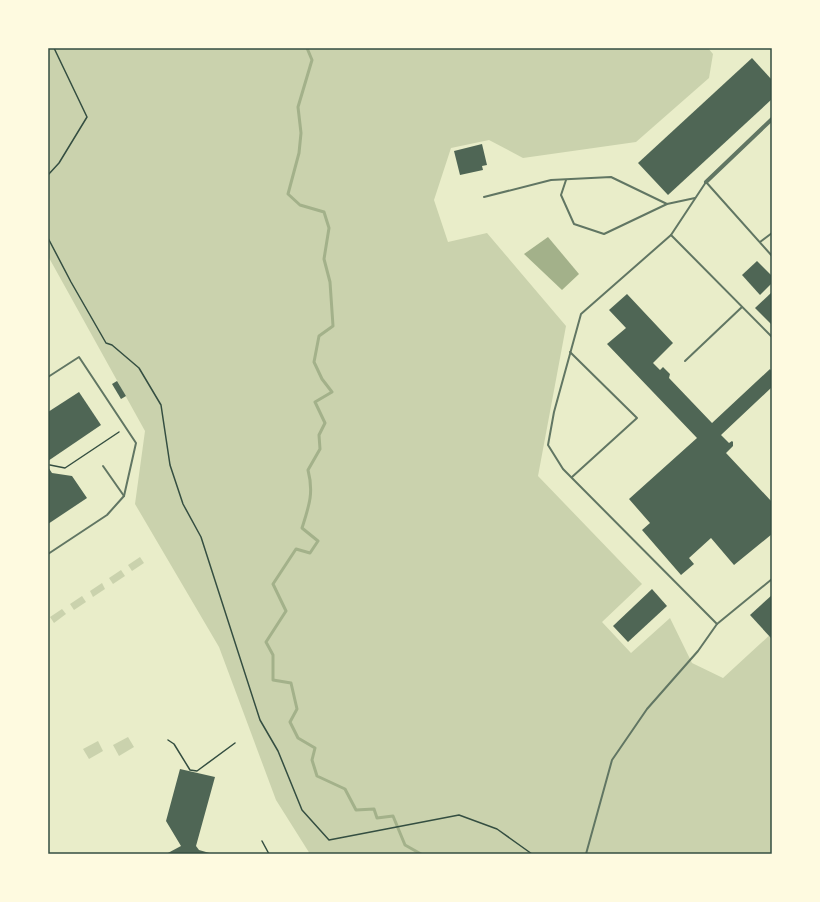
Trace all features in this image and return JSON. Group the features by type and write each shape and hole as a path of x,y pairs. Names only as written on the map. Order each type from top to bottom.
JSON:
{"street":[{"path":"706,182 772,119"}],"lane":[{"path":"484,197 551,180 611,177 666,204"},
{"path":"566,179 561,195 574,224 604,234 666,204 695,198"},
{"path":"717,624 563,469 548,445 554,412 581,314 671,235 706,182 772,256"},
{"path":"760,242 772,233"},
{"path":"671,235 772,337"},
{"path":"685,360 742,307"},
{"path":"570,352 637,418 572,477"},
{"path":"48,377 79,357 136,443 124,496 106,515 48,554"},
{"path":"103,466 124,496"},
{"path":"586,854 612,760 647,710 698,651 717,624 772,579"}],"path":[{"path":"48,175 59,163 87,117 54,48"},
{"path":"48,238 106,343 112,345 139,368 161,405 170,465 183,504 201,537 260,720 278,751 302,810 329,840 459,815 497,829 532,854"},
{"path":"50,465 65,468 119,432"},
{"path":"168,740 174,744 190,770 197,771 235,743"},
{"path":"262,841 269,854"}],"shaded area":[{"path":"48,48 708,48 713,54 709,78 636,142 523,158 489,140 451,148 434,200 448,242 487,233 566,326 538,476 642,584 602,622 631,653 670,618 692,663 723,678 772,633 772,854 310,854 276,800 219,647 135,504 145,431 48,256"},
{"path":"548,237 579,274 562,290 524,254"},
{"path":"140,557 144,563 132,571 128,565"},
{"path":"121,570 125,576 113,584 109,578"},
{"path":"102,583 105,589 93,597 90,591"},
{"path":"82,596 86,602 74,610 70,604"},
{"path":"62,609 66,614 54,623 50,617"},
{"path":"128,737 134,747 119,756 113,745"},
{"path":"98,741 103,751 89,759 83,749"}],"building":[{"path":"752,58 772,80 772,99 668,195 638,163"},
{"path":"482,144 487,165 482,166 483,170 460,175 454,151"},
{"path":"757,261 772,276 772,283 760,295 742,275"},
{"path":"772,292 772,323 771,324 755,308"},
{"path":"627,294 673,343 653,363 660,370 663,367 670,374 669,378 712,423 770,369 772,372 772,387 721,435 729,443 732,441 733,442 733,446 726,453 772,502 772,534 734,565 711,538 689,558 694,564 681,575 642,530 650,523 629,499 697,438 607,344 626,328 609,310"},
{"path":"117,381 126,396 121,399 112,384"},
{"path":"79,392 101,425 48,461 48,412"},
{"path":"48,467 52,473 72,476 87,498 48,524"},
{"path":"652,589 667,606 628,642 613,626"},
{"path":"772,595 772,637 771,638 750,615"},
{"path":"180,769 215,777 196,846 199,850 213,854 166,854 181,846 166,821"}],"waterway":[{"path":"307,48 312,60 298,107 301,133 299,153 288,194 300,205 324,212 329,228 324,259 330,282 333,326 319,336 314,362 322,379 332,392 315,402 325,423 319,435 320,449 308,470 311,493 309,506 302,528 318,541 310,553 296,549 273,584 286,611 266,642 273,655 273,680 291,683 297,709 290,722 298,738 315,748 312,760 317,776 345,789 356,810 374,809 377,818 393,816 405,845 421,854"}]}
